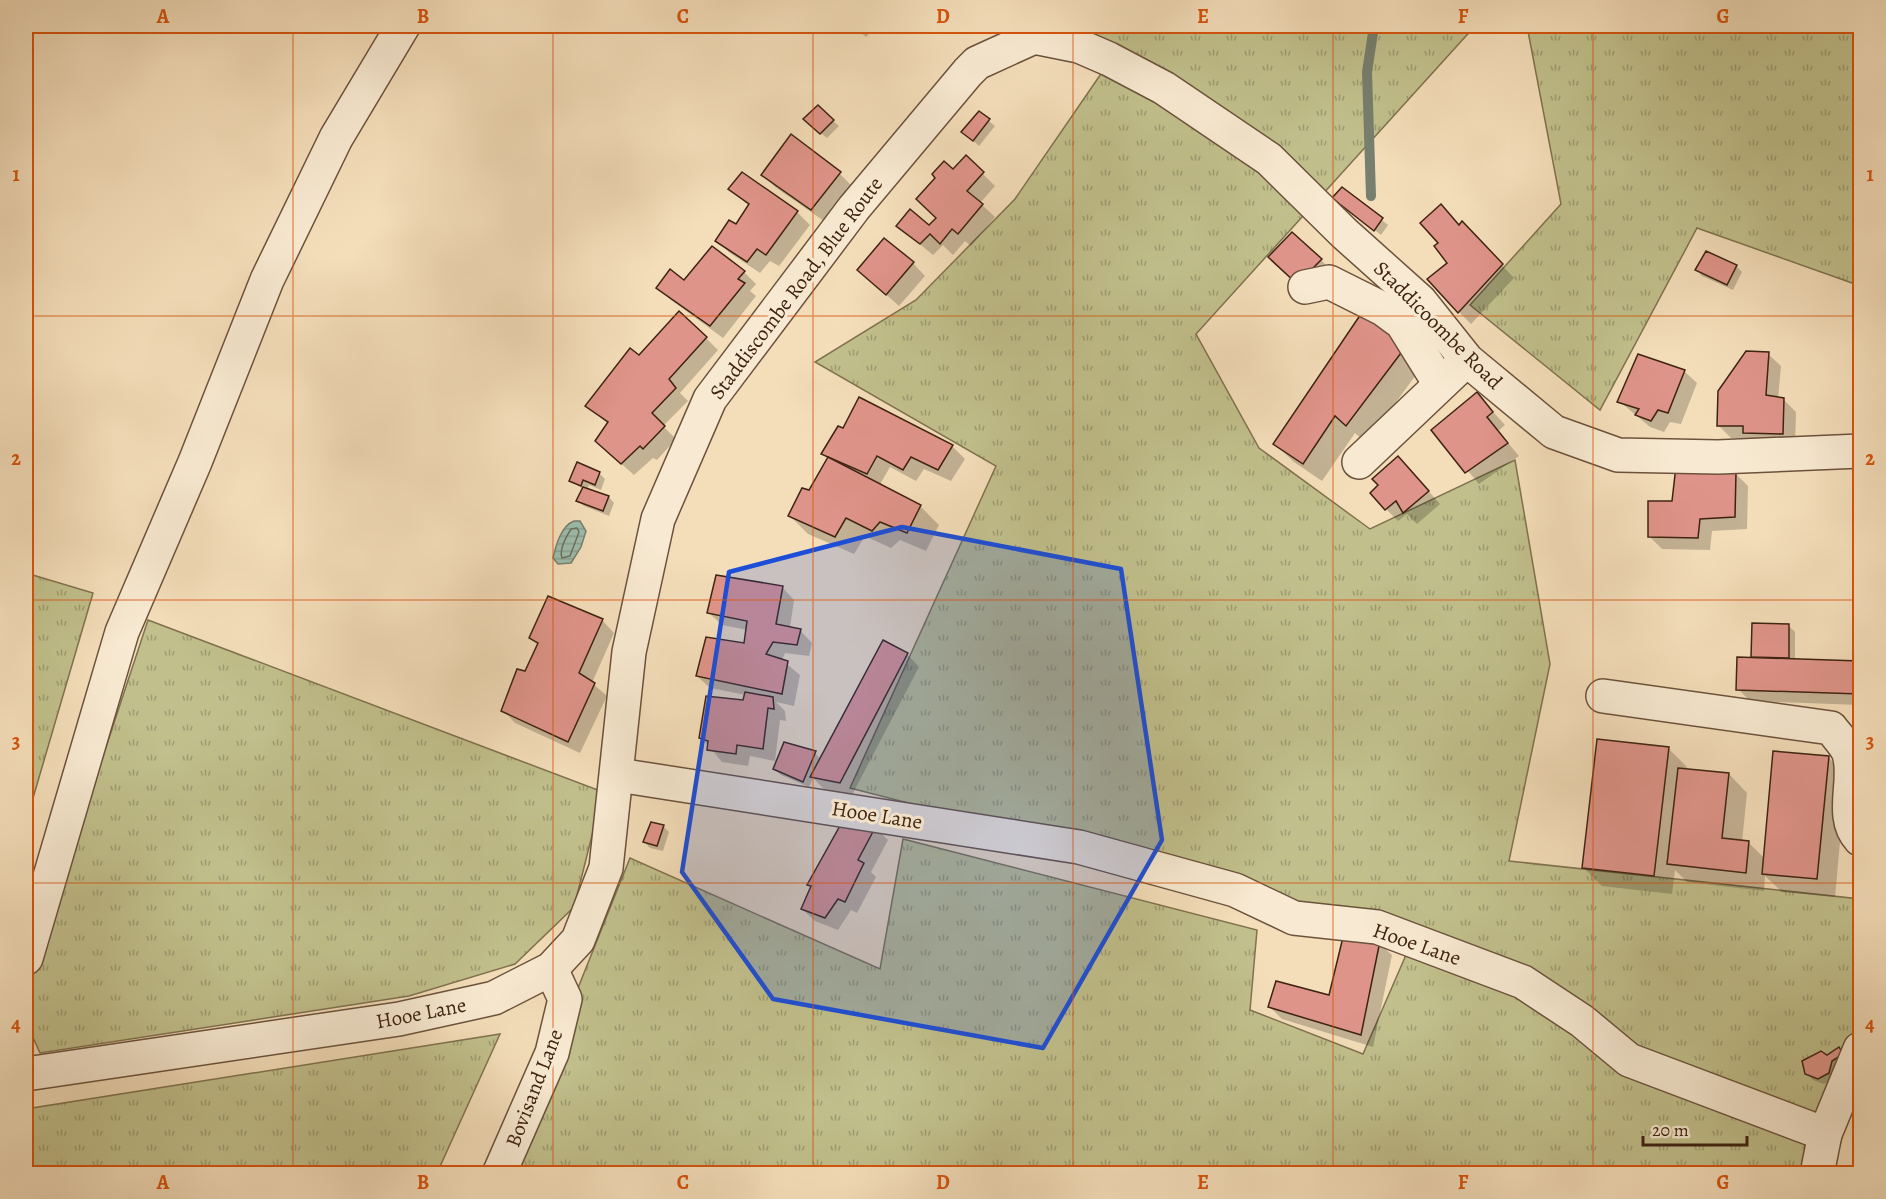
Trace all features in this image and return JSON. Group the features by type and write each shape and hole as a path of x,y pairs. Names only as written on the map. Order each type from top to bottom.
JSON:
{"street":[{"path":"26,958 122,632 195,462 267,280 336,138 403,26"},
{"name":"Staddicoombe Road","path":"1034,31 1109,59 1164,88 1269,159 1344,233 1420,302 1467,360 1554,432 1618,455 1718,457 1860,451"},
{"name":"Staddiscombe Road, Blue Route","path":"618,774 629,652 658,519 710,399 854,208 968,72 977,63 1034,31"},
{"path":"1305,287 1329,282 1402,323 1440,384"},
{"path":"1359,462 1467,360"},
{"path":"1603,696 1831,728 1848,751 1852,773 1849,800 1855,833 1860,839"},
{"name":"Hooe Lane","path":"26,1074 399,1019 494,998 551,969 578,940 606,868 618,774 1079,847 1234,890 1294,918 1377,927 1523,982 1582,1021 1629,1060 1826,1134"},
{"name":"Bovisand Lane","path":"499,1173 552,1053 565,999 551,969"},
{"path":"1817,1173 1826,1134 1860,1049"}],"highlighted area":[{"path":"902,527 1121,569 1162,840 1043,1048 773,999 682,872 729,572"}],"green space":[{"path":"1065,26 1475,26 1196,334 1259,448 1370,529 1515,460 1550,664 1509,861 1860,899 1860,1049 1814,1173 483,1174 552,1053 630,858 880,969 903,839 1257,930 1250,1010 1363,1054 1409,948 1079,847 850,788 996,466 815,362 916,300 1015,199 1105,68"},
{"path":"1527,26 1860,26 1860,276 1855,284 1697,228 1600,410 1470,305 1561,204"},
{"path":"26,573 93,593 26,822"},
{"path":"148,620 603,792 574,907 515,964 409,996 40,1053 26,1022 26,989"},
{"path":"500,1034 437,1173 26,1173 26,1109"}],"water":[{"path":"574,521 580,521 586,531 581,547 571,563 558,564 553,558 562,531"}],"building":[{"path":"818,105 834,120 820,134 803,119"},
{"path":"979,111 990,119 973,141 961,132"},
{"path":"791,134 841,172 811,210 761,175"},
{"path":"966,155 984,172 967,191 983,204 958,234 952,229 940,244 930,234 920,244 896,226 910,209 929,225 936,218 916,199 935,178 932,174 944,161 953,169"},
{"path":"742,172 798,211 766,255 757,249 747,262 715,241 729,220 736,224 749,204 728,189"},
{"path":"1342,187 1383,218 1374,231 1332,198"},
{"path":"1441,204 1459,225 1462,221 1503,264 1458,313 1427,279 1447,263 1434,246 1438,243 1420,223"},
{"path":"1292,232 1322,259 1297,284 1268,257"},
{"path":"884,238 914,262 886,295 857,270"},
{"path":"712,246 745,271 738,279 745,283 710,326 656,288 670,269 684,280"},
{"path":"1706,251 1737,265 1727,285 1695,270"},
{"path":"1367,305 1407,345 1346,426 1335,416 1303,464 1273,444"},
{"path":"679,311 707,337 669,379 676,388 652,413 665,426 643,449 640,446 621,464 595,441 608,422 585,406 630,348 639,355"},
{"path":"1746,351 1769,352 1766,395 1784,398 1783,434 1743,433 1743,426 1717,426 1718,391"},
{"path":"1638,354 1685,370 1668,413 1658,410 1651,421 1635,415 1639,409 1617,402"},
{"path":"1477,392 1493,412 1487,417 1508,443 1465,473 1431,430"},
{"path":"859,397 953,445 938,470 911,457 903,470 877,456 867,474 821,454 838,426 843,428"},
{"path":"1398,456 1429,491 1403,513 1396,501 1385,510 1370,493 1378,485 1372,479"},
{"path":"828,457 921,505 907,533 880,522 872,531 846,518 835,537 788,516 802,488 809,490"},
{"path":"577,462 600,472 595,485 583,480 581,486 569,481"},
{"path":"1676,466 1736,472 1735,517 1700,519 1698,538 1648,537 1648,501 1672,501"},
{"path":"583,487 609,496 603,511 576,501"},
{"path":"716,575 783,586 776,624 801,629 797,645 773,642 766,654 788,661 782,694 696,676 706,637 744,643 747,621 707,613"},
{"path":"548,596 603,619 579,673 595,683 568,742 501,711 517,669 525,671 538,643 529,638"},
{"path":"1752,623 1789,624 1789,658 1751,657"},
{"path":"883,640 908,653 840,783 810,777"},
{"path":"1737,657 1860,661 1860,694 1736,690"},
{"path":"745,692 773,697 774,709 768,708 763,749 737,745 736,754 707,750 708,741 699,738 706,696 743,700"},
{"path":"1597,739 1669,747 1654,876 1582,868"},
{"path":"784,742 816,751 803,782 773,769"},
{"path":"1773,751 1829,756 1817,879 1762,874"},
{"path":"1678,768 1729,773 1722,838 1749,841 1746,873 1667,864"},
{"path":"846,815 876,826 858,860 864,863 845,902 838,899 825,918 801,909 811,886 807,885"},
{"path":"651,822 664,825 657,846 643,842"},
{"path":"1344,933 1380,941 1361,1035 1268,1007 1276,981 1329,995"},
{"path":"1839,1047 1843,1054 1832,1061 1829,1073 1818,1079 1805,1074 1802,1061 1821,1051 1827,1055"}],"waterway":[{"path":"1371,196 1367,72 1374,26"}]}
